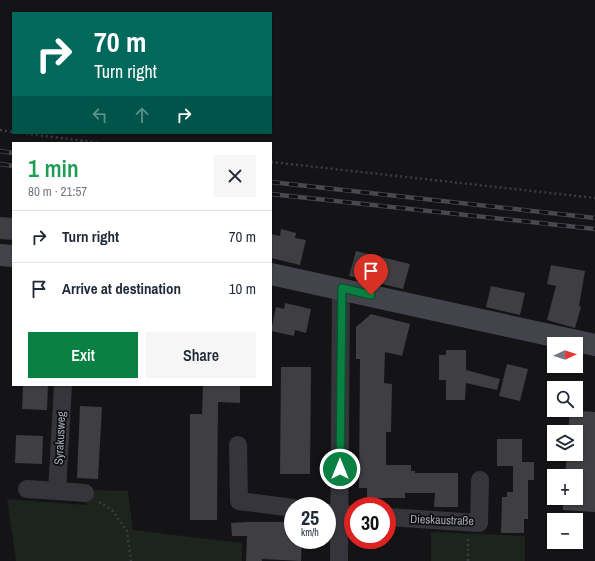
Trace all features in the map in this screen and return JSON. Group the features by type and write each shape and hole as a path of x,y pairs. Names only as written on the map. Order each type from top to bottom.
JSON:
{"main road":[{"path":"0,255 12,256"},
{"path":"272,274 342,288 595,345"}],"street":[{"path":"339,561 342,288"},
{"name":"Syrakusweg","path":"57,491 63,386"},
{"path":"238,445 239,502 284,507"},
{"name":"Dieskaustraße","path":"396,518 479,523 480,480"},
{"path":"27,489 85,493"}],"path":[{"path":"0,130 12,132"},
{"path":"29,134 93,142"},
{"path":"272,162 595,198"},
{"path":"85,493 112,510 127,531 131,561"},
{"path":"468,523 468,561"}],"shaded area":[{"path":"90,490 128,491 133,530 242,543 242,561 16,561 7,499 86,505"},
{"path":"431,532 525,536 525,561 431,561"}],"building":[{"path":"0,217 12,218 12,240 0,239"},
{"path":"281,229 296,233 295,238 306,240 300,265 272,258 272,234 280,236"},
{"path":"356,251 410,264 403,289 349,276"},
{"path":"551,265 585,271 579,306 581,307 575,328 547,320 556,286 547,284"},
{"path":"491,286 525,293 520,315 486,307"},
{"path":"285,303 311,309 306,333 295,330 294,336 272,331 276,307 284,309"},
{"path":"371,314 410,324 402,356 385,352 384,383 392,384 391,432 386,432 386,465 411,465 411,471 415,471 415,473 458,473 458,507 434,507 435,493 405,493 405,498 367,497 367,488 359,488 360,359 356,359 356,327"},
{"path":"446,350 466,350 466,370 500,379 497,390 466,383 465,400 446,400 446,380 439,380 439,355 446,355"},
{"path":"507,364 528,369 520,401 499,396"},
{"path":"281,367 311,367 310,474 280,474"},
{"path":"23,386 48,386 47,410 22,409"},
{"path":"203,386 240,386 240,403 218,402 217,520 190,520 190,414 202,414"},
{"path":"80,406 102,407 98,479 77,478"},
{"path":"583,411 595,412 595,512 563,510 563,505 583,505 583,469 566,469 566,461 583,461 583,425 569,425 569,417 583,417"},
{"path":"16,435 43,436 42,464 15,463"},
{"path":"497,439 522,439 522,462 534,462 534,480 528,480 528,519 524,519 524,533 501,533 502,497 507,497 507,492 513,492 513,466 497,466"},
{"path":"284,522 284,549 302,549 301,561 262,559 262,561 246,561 247,536 232,536 231,523"}],"railway":[{"path":"0,151 12,153"},
{"path":"0,164 12,166"},
{"path":"272,182 595,218"},
{"path":"272,194 595,229"}],"route":[{"path":"340,469 342,288 371,295"}]}
